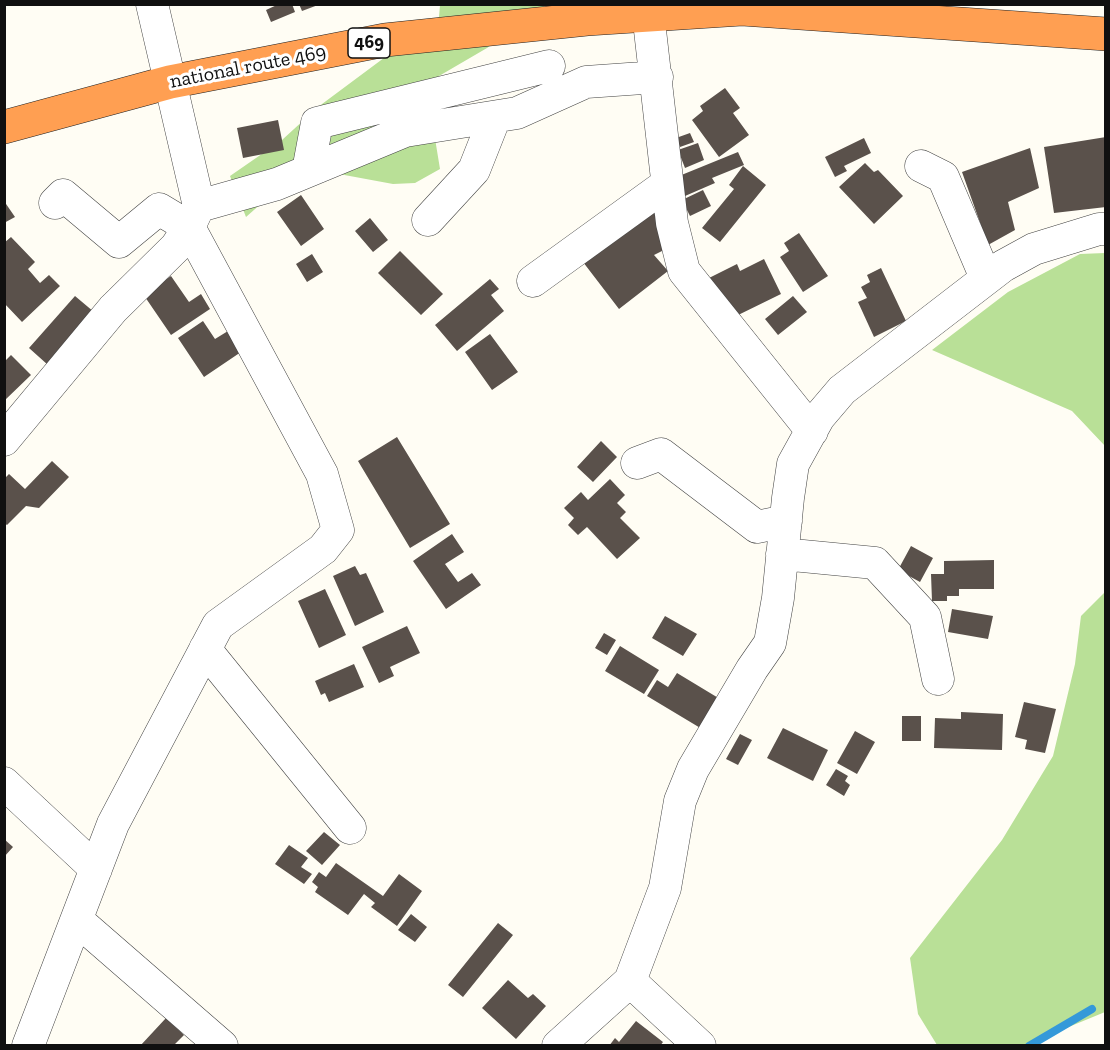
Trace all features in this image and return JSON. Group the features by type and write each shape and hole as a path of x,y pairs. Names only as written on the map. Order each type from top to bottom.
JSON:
{"highway":[{"name":"national route 469","path":"4,127 170,82 385,40 648,9 742,9 1106,34"}],"street":[{"path":"28,1046 112,824 218,625 322,549 338,530 322,474 194,216 170,82 152,4"},
{"path":"648,9 667,184 673,212 672,222 684,271 812,431"},
{"path":"308,171 317,123 549,66"},
{"path":"55,203 63,195 119,242 159,209 194,216 405,131 518,113 586,82 657,77"},
{"path":"428,220 474,170 495,117"},
{"path":"921,166 944,177 986,278"},
{"path":"533,282 667,184"},
{"path":"4,440 106,317 176,247 194,216"},
{"path":"558,1046 630,981 665,888 680,801 693,769 752,669 770,644 778,598 793,464 819,417 842,390 1003,266 1035,249 1099,229 1106,229"},
{"path":"637,463 661,454 757,527 786,521"},
{"path":"782,554 875,563 925,616 938,679"},
{"path":"205,649 350,828"},
{"path":"4,783 96,869"},
{"path":"77,920 222,1046"},
{"path":"630,981 700,1046"}],"green space":[{"path":"440,5 546,5 487,48 439,76 429,102 440,169 415,183 393,184 339,174 289,179 246,217 230,176 282,140 318,107 439,17"},
{"path":"1105,253 1105,446 1072,411 932,350 1008,292 1080,254"},
{"path":"1105,592 1105,1012 1025,1045 937,1045 918,1014 910,958 1002,840 1053,756 1075,664 1081,616"}],"building":[{"path":"279,4 292,4 295,12 271,22 266,10"},
{"path":"299,4 318,4 318,5 302,11"},
{"path":"725,88 740,108 733,113 749,135 719,157 692,120 703,111 700,106"},
{"path":"278,120 284,150 243,158 237,128"},
{"path":"690,133 694,142 680,147 676,138"},
{"path":"1106,137 1106,207 1054,213 1044,147"},
{"path":"864,138 871,153 844,166 847,171 835,177 825,157"},
{"path":"698,143 704,160 685,168 678,150"},
{"path":"1030,148 1039,188 1008,202 1015,230 988,245 962,172"},
{"path":"738,152 744,165 712,178 715,183 685,196 679,176"},
{"path":"865,163 874,172 878,170 903,196 874,224 839,187"},
{"path":"743,166 766,185 720,242 702,228 734,189 729,185"},
{"path":"703,190 711,206 690,216 682,200"},
{"path":"301,195 324,229 301,246 277,212"},
{"path":"4,201 15,217 4,223"},
{"path":"651,210 665,226 666,249 654,255 668,271 619,309 583,262"},
{"path":"370,218 388,240 373,252 355,231"},
{"path":"799,233 828,276 803,292 780,257 789,251 784,243"},
{"path":"11,237 35,262 28,269 40,283 49,275 60,286 22,322 4,303 4,243"},
{"path":"400,251 443,294 421,315 378,273"},
{"path":"312,254 323,272 307,282 296,264"},
{"path":"764,259 781,294 730,319 709,278 737,264 740,271"},
{"path":"881,268 906,321 874,337 858,302 867,298 861,287 870,282 867,275"},
{"path":"171,276 189,302 201,294 210,309 171,335 143,294"},
{"path":"490,279 499,289 491,295 504,311 457,351 435,325"},
{"path":"75,296 94,312 48,365 29,348"},
{"path":"793,296 807,312 778,335 765,319"},
{"path":"203,321 215,339 228,331 241,352 204,377 178,338"},
{"path":"490,334 518,372 492,390 465,352"},
{"path":"11,355 31,375 4,401 4,362"},
{"path":"397,437 450,524 410,548 358,461"},
{"path":"601,441 617,457 593,482 577,467"},
{"path":"52,461 69,477 39,508 26,506 7,525 4,523 4,479 9,474 25,489"},
{"path":"610,479 625,495 617,503 626,512 620,518 640,538 617,559 587,527 578,535 568,525 574,518 564,508 581,492 588,500"},
{"path":"452,534 464,552 445,564 458,582 472,573 481,585 446,609 413,561"},
{"path":"911,546 933,558 920,582 898,570"},
{"path":"994,560 994,589 959,589 959,596 947,596 947,601 932,601 931,574 944,574 944,561"},
{"path":"355,566 360,575 366,573 384,612 355,626 333,576"},
{"path":"325,589 346,635 319,648 298,601"},
{"path":"952,609 993,616 988,639 948,632"},
{"path":"665,616 697,634 683,656 652,638"},
{"path":"407,626 420,653 390,667 394,676 379,683 362,647"},
{"path":"604,633 616,640 607,655 595,648"},
{"path":"620,646 659,670 644,694 605,671"},
{"path":"354,664 364,687 329,702 325,693 321,695 315,681"},
{"path":"677,673 720,699 702,729 647,696 657,680 668,687"},
{"path":"1024,702 1056,709 1045,753 1025,749 1027,740 1015,737"},
{"path":"961,712 1003,714 1002,750 934,748 935,718 961,719"},
{"path":"902,716 921,716 921,741 902,741"},
{"path":"783,728 828,750 813,781 767,758"},
{"path":"855,731 875,742 857,774 837,763"},
{"path":"740,734 752,740 738,765 726,759"},
{"path":"836,769 848,776 845,781 850,785 844,796 826,785"},
{"path":"324,832 340,845 322,865 306,851"},
{"path":"4,839 13,847 4,857"},
{"path":"289,845 308,858 301,867 312,874 304,884 275,864"},
{"path":"336,863 383,896 399,874 422,891 397,926 371,907 375,903 364,894 348,915 315,892 318,887 312,882 319,872 326,877"},
{"path":"411,914 427,927 415,942 398,930"},
{"path":"498,923 513,935 463,997 448,985"},
{"path":"508,980 528,998 533,994 546,1006 516,1039 482,1008"},
{"path":"166,1018 184,1035 173,1046 140,1046"},
{"path":"636,1021 663,1042 660,1046 609,1046 615,1038 619,1042"}],"waterway":[{"path":"1029,1046 1092,1009"}]}
